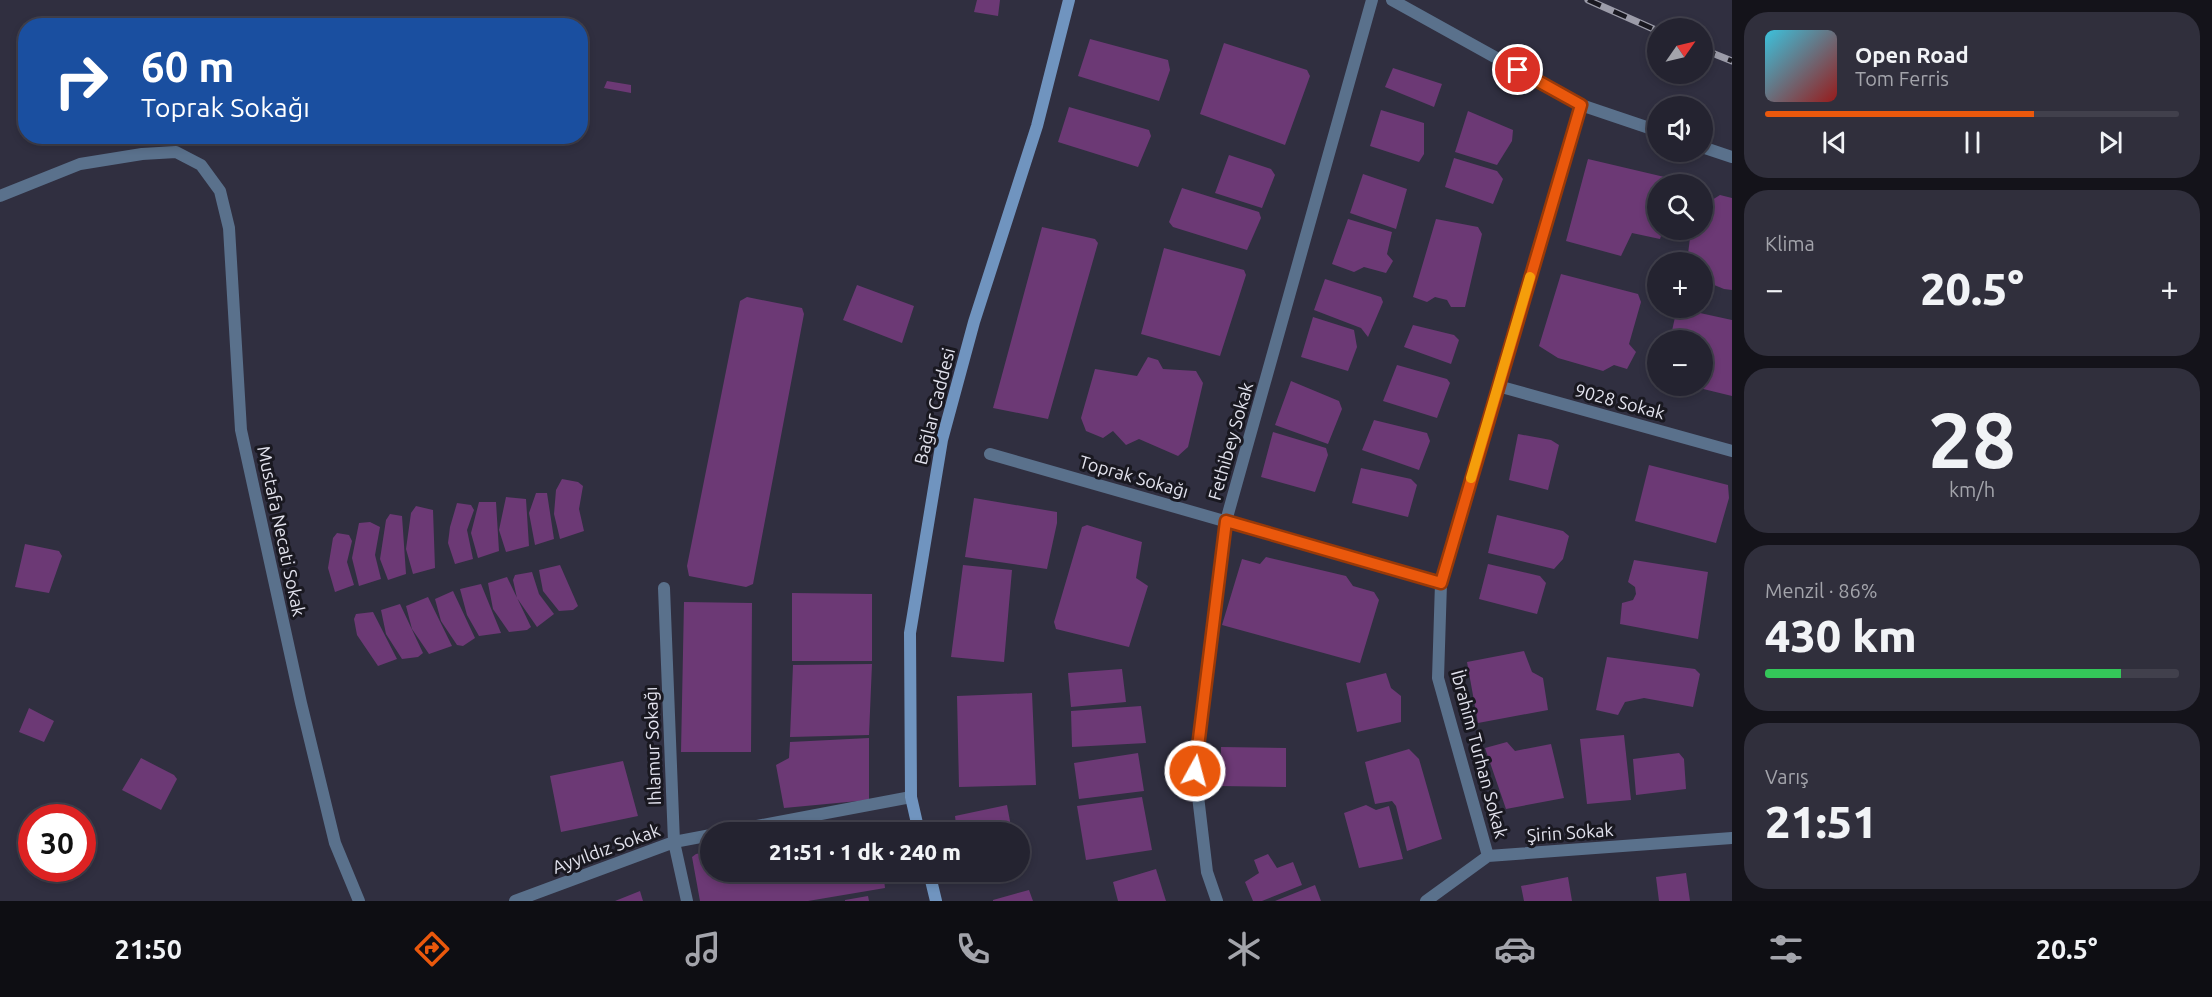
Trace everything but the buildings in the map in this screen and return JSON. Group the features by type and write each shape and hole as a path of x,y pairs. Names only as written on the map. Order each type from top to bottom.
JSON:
{"main road":[{"name":"Bağlar Caddesi","path":"917,822 911,797 910,633 942,440 974,322 1037,126 1069,0"},
{"path":"931,882 936,901"}],"street":[{"name":"Fethibey Sokak","path":"1217,901 1207,872 1195,771 1226,521 1372,0"},
{"path":"1392,0 1581,105 1647,127"},
{"name":"İbrahim Turhan Sokak","path":"1488,856 1438,678 1441,583 1581,105"},
{"path":"1713,151 1732,157"},
{"name":"Mustafa Necati Sokak","path":"0,196 80,164 176,152 201,165 220,191 229,228 241,430 301,703 335,843 360,901"},
{"name":"9028 Sokak","path":"1498,386 1732,451"},
{"name":"Toprak Sokağı","path":"990,454 1441,583"},
{"name":"Ihlamur Sokağı","path":"664,588 674,842 687,901"},
{"path":"778,822 911,797"},
{"name":"Ayyıldız Sokak","path":"515,901 674,842 700,837"},
{"name":"Şirin Sokak","path":"1488,856 1732,838"},
{"path":"1426,901 1488,856"}],"railway":[{"path":"1588,0 1647,26"},
{"path":"1713,53 1732,61"}],"slow traffic":[{"path":"1471,478 1530,277"}],"route":[{"path":"1195,771 1226,521 1441,583 1581,105 1518,70"}]}
